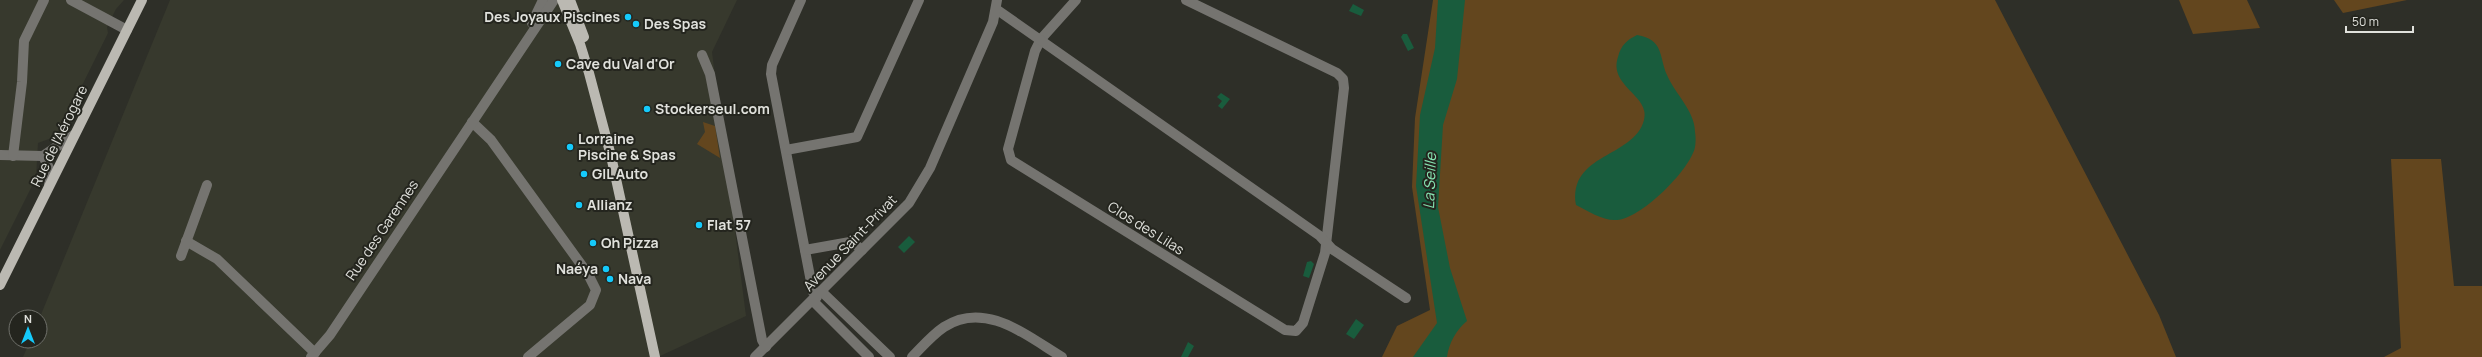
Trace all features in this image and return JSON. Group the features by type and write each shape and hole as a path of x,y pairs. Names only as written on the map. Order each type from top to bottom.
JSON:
{"main road":[{"name":"Rue de l'Aérogare","path":"0,285 142,0"},
{"path":"562,0 580,44 611,156"},
{"path":"570,0 595,70 611,156 655,357"}],"street":[{"path":"13,156 22,82 24,41 44,0"},
{"path":"71,0 127,30"},
{"name":"Rue des Garennes","path":"520,48 543,0"},
{"name":"Rue des Garennes","path":"186,241 209,252 217,259 313,355 330,334 520,48 554,0"},
{"path":"802,0 772,65 771,74 813,292 869,357"},
{"path":"786,150 858,137 919,0"},
{"name":"Clos des Lilas","path":"1076,0 1040,39 1035,51 1008,149 1009,156 1014,163 1285,330 1296,331 1303,323 1325,253 1344,88 1343,79 1337,73 1186,0"},
{"path":"997,4 1040,39 1326,242 1332,249 1406,298"},
{"name":"Avenue Saint-Privat","path":"755,357 818,297 862,250 900,214 924,180 993,22 997,4"},
{"path":"702,55 710,74 762,340 766,347"},
{"path":"472,122 491,140 594,282 595,295 590,305 528,357"},
{"path":"0,155 43,156 74,135"},
{"path":"43,156 51,172 46,192"},
{"path":"181,256 207,185"},
{"path":"805,250 850,242 862,250"},
{"path":"818,297 890,357"},
{"path":"912,357 943,327 964,318 980,317 1007,325 1062,357"}],"shaded area":[{"path":"0,0 124,0 116,9 107,27 108,33 57,136 38,143 36,178 0,250"},
{"path":"170,0 737,0 712,52 746,316 658,357 23,357 26,349 48,349 48,309 43,309"},
{"path":"1433,0 1995,0 2159,315 2176,357 1382,357 1397,326 1430,310 1412,187 1415,118"},
{"path":"2179,0 2247,0 2260,28 2193,34"},
{"path":"2334,0 2407,0 2343,13"},
{"path":"703,122 715,126 720,158 697,144 705,132"},
{"path":"2391,159 2441,159 2454,286 2482,286 2482,357 2384,357 2401,348"}],"water":[{"name":"La Seille","path":"1438,0 1465,0 1457,79 1443,125 1438,207 1450,268 1467,321 1454,337 1449,347 1447,357 1413,357 1437,323 1416,186 1420,115 1435,48"},
{"path":"1353,4 1364,10 1361,16 1349,11"},
{"path":"1403,34 1407,34 1414,48 1408,51 1401,37"},
{"path":"1637,35 1652,40 1659,50 1670,82 1692,117 1696,137 1695,146 1694,151 1681,172 1661,194 1638,212 1627,217 1612,220 1596,215 1576,205 1576,188 1582,175 1591,165 1628,142 1638,132 1644,120 1644,112 1641,104 1619,76 1617,67 1619,53 1623,46 1627,41"},
{"path":"1221,93 1230,99 1222,109 1218,106 1222,101 1217,97"},
{"path":"909,236 915,242 904,253 898,247"},
{"path":"1311,261 1314,264 1309,278 1303,276 1307,262"},
{"path":"1356,319 1364,325 1354,339 1346,334"},
{"path":"1188,342 1194,346 1188,357 1181,357"}],"place":[{"name":"Des Joyaux Piscines","path":"628,17"},
{"name":"Des Spas","path":"636,24"},
{"name":"Cave du Val d'Or","path":"558,64"},
{"name":"Stockerseul.com","path":"647,109"},
{"name":"Lorraine Piscine & Spas","path":"570,147"},
{"name":"GIL Auto","path":"584,174"},
{"name":"Allianz","path":"579,205"},
{"name":"Flat 57","path":"699,225"},
{"name":"Oh Pizza","path":"593,243"},
{"name":"Naéya","path":"606,269"},
{"name":"Nava","path":"610,279"}]}
